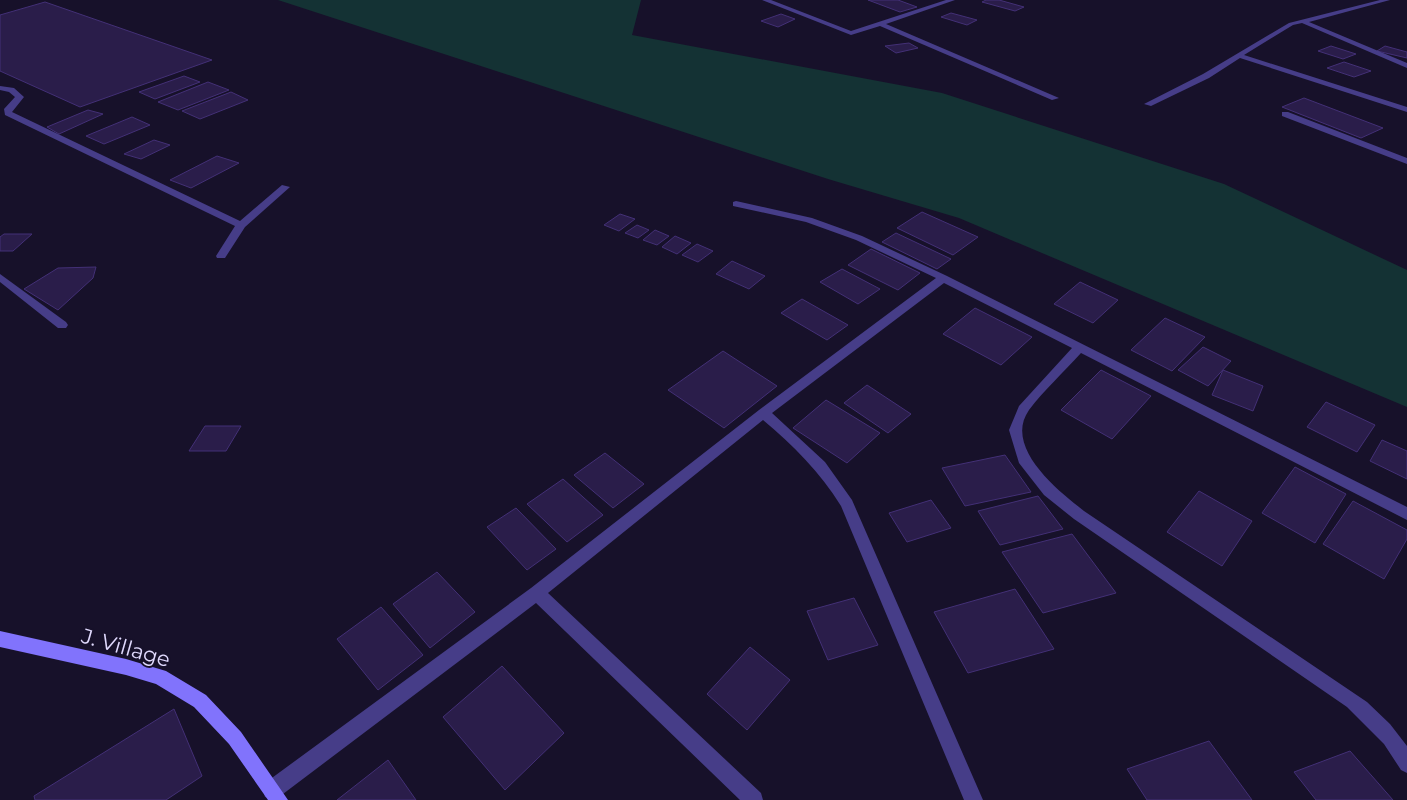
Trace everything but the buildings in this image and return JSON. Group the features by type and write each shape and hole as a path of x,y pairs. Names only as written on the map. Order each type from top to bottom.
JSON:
{"street":[{"path":"765,0 847,33 858,32 952,0"},
{"path":"1148,104 1206,76 1290,24 1388,0"},
{"path":"1302,21 1407,66"},
{"path":"882,24 1055,98"},
{"path":"1239,56 1407,110"},
{"path":"0,88 11,90 20,97 8,109 8,113 240,225"},
{"path":"1284,114 1407,161"},
{"path":"221,256 240,225 286,187"},
{"path":"736,204 834,228 943,278 1407,514"},
{"path":"0,277 62,325"},
{"path":"276,795 763,413 943,278"},
{"path":"1080,348 1023,409 1015,430 1024,459 1050,491 1079,516 1354,701 1381,726 1400,750 1407,764"},
{"path":"763,413 818,463 833,480 847,504 974,800"},
{"path":"537,592 754,800"},
{"name":"J. Village","path":"0,639 126,667 160,677 200,701 235,738 276,795"}],"green space":[{"path":"278,0 641,0 632,35 942,93 1224,184 1407,270 1407,407 959,218 828,179"}]}
